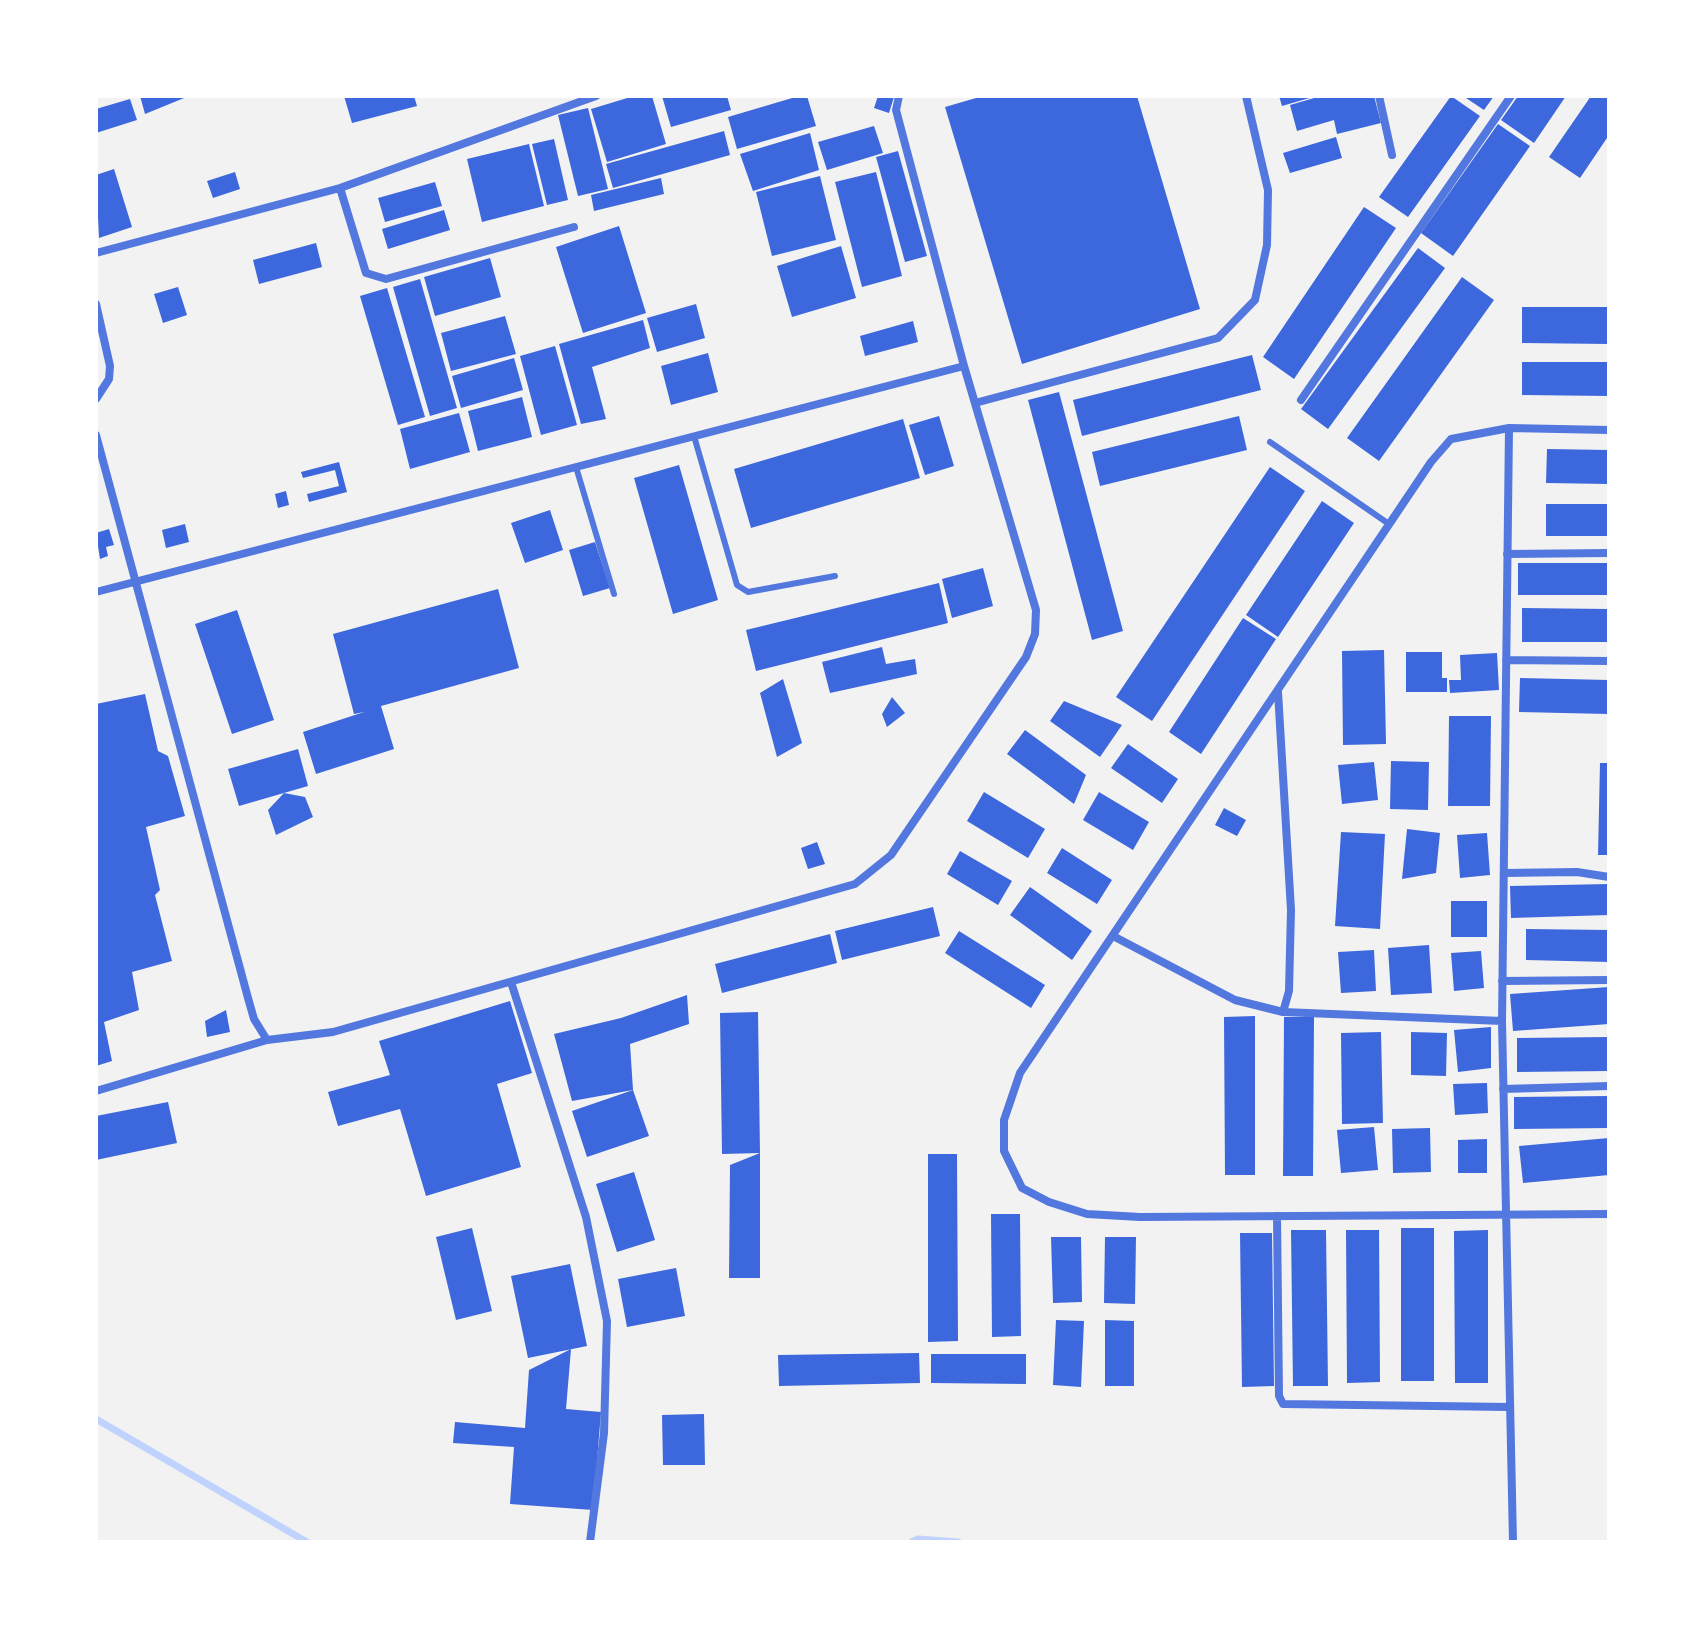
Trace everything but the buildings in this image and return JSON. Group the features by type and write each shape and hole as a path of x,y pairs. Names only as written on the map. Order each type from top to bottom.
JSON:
{"street":[{"path":"96,253 340,188 596,96"},
{"path":"96,1091 267,1040 333,1032 855,884 891,855 1026,657 1035,634 1036,610 964,366 896,110 899,96"},
{"path":"975,403 1218,338 1255,300 1267,245 1268,190 1246,96"},
{"path":"1379,96 1392,155"},
{"path":"1301,400 1511,96"},
{"path":"340,188 366,273 386,279 574,227"},
{"path":"96,304 110,366 109,379 96,399"},
{"path":"96,592 964,366"},
{"path":"1609,430 1509,428 1451,439 1389,524 1020,1073 1004,1120 1004,1151 1022,1188 1049,1202 1087,1214 1609,1214"},
{"path":"1509,428 1502,1021 1513,1542"},
{"path":"96,435 133,582 254,1019 267,1040"},
{"path":"1507,554 1609,553"},
{"path":"1506,660 1609,661"},
{"path":"1278,691 1291,910 1289,991 1283,1012"},
{"path":"1504,873 1577,872 1609,877"},
{"path":"1113,936 1235,1000 1283,1012 1502,1021"},
{"path":"1502,981 1609,980"},
{"path":"511,982 586,1217 607,1321 604,1433 590,1542"},
{"path":"1503,1089 1609,1086"},
{"path":"1277,1216 1279,1396 1283,1404 1509,1407"}],"lane":[{"path":"694,436 737,585 748,592 835,576"},
{"path":"1270,442 1389,524"},
{"path":"576,467 614,594"}],"waterway":[{"path":"96,1419 307,1542"},
{"path":"912,1542 918,1539 958,1542"}]}
